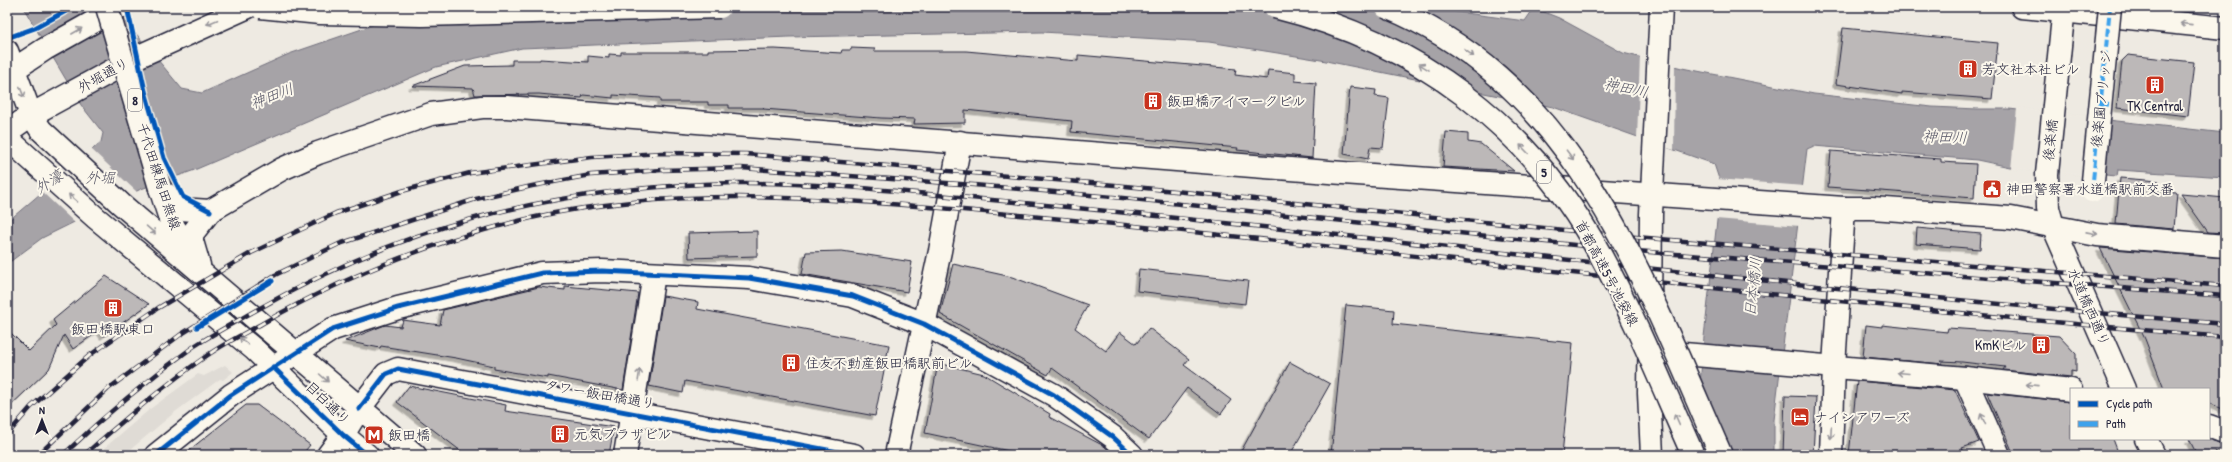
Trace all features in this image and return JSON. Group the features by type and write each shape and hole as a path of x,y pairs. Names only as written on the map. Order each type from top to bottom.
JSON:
{"main road":[{"name":"外堀通り","path":"13,127 72,92 131,60 248,7"},
{"path":"260,7 320,13 422,15 720,7"},
{"name":"首都高速5号池袋線","path":"1275,7 1301,13 1354,32 1405,55 1451,84 1473,100 1532,158 1568,201 1600,254 1629,312 1692,455"},
{"name":"首都高速5号池袋線","path":"1386,7 1447,38 1493,72 1537,114 1575,161 1606,208 1638,269 1721,455"},
{"path":"1652,455 1649,352 1658,52 1661,7"},
{"path":"2022,7 2064,9 2225,28"},
{"name":"後楽園ブリッジ","path":"2092,190 2105,104 2110,7"},
{"name":"後楽橋","path":"2054,226 2048,208 2047,174 2064,9"},
{"name":"千代田練馬田無線","path":"112,10 131,60 160,188 176,232 202,272"},
{"path":"9,65 45,49 112,10"},
{"name":"目白通り","path":"9,65 13,127 42,171 273,367 343,435 368,455"},
{"path":"202,272 195,254 192,234 210,211 282,169 318,153 431,114 482,107 507,106 1329,172 1653,196 1803,206 1872,208 2011,218 2097,235 2225,246"},
{"name":"目白通り","path":"13,127 41,130 121,204 295,352 359,409 415,455"},
{"path":"896,455 960,142"},
{"path":"7,151 42,171"},
{"path":"160,188 180,209 210,211"},
{"path":"1830,455 1844,208"},
{"name":"水道橋西通り","path":"2054,226 2124,388"},
{"path":"156,455 231,395 295,352 333,329 398,308 542,274 602,271 750,278 852,296 924,324 1054,395 1113,437 1132,455"},
{"path":"626,455 654,274"},
{"path":"1649,352 1834,366 1965,378 2070,390"},
{"name":"タワー飯田橋通り","path":"328,455 343,435 359,409 386,374 398,369 633,412 854,455"},
{"path":"1965,378 1999,455"},
{"path":"2210,426 2225,432"},
{"path":"2146,440 2154,455"}],"shaded area":[{"path":"225,365 233,372 223,380 220,379 175,412 124,455 96,455 150,409 198,374 204,376"}],"water":[{"name":"神田川","path":"23,7 114,7 182,89 202,93 289,54 426,7 1420,7 1525,21 1534,8 1559,18 1623,53 1682,68 1814,94 1932,107 2009,109 2225,133 2225,177 2118,170 2117,176 2010,167 1977,160 1814,146 1807,149 1774,420 1774,455 1694,455 1704,337 1721,185 1714,164 1553,107 1321,60 1209,42 1042,32 789,37 522,48 436,67 192,171 141,189 42,238 7,264 7,222 101,142 103,133 81,105"}],"pier":[{"path":"1640,55 1675,64 1674,150 1637,139"},
{"path":"2017,108 2088,116 2083,175 2011,169"},
{"path":"90,148 138,193 75,223 41,191"},
{"path":"1717,179 1804,186 1800,226 1716,219 1719,185"}],"building":[{"path":"1843,28 1998,43 1992,99 1902,92 1902,94 1836,84"},
{"path":"851,48 875,49 874,51 966,51 1078,61 1078,55 1236,69 1235,75 1267,79 1268,70 1295,73 1295,81 1316,83 1312,158 1237,150 1238,148 1071,132 1072,121 965,110 965,123 914,124 915,119 881,118 763,109 764,108 729,108 729,105 708,105 708,102 660,102 660,98 613,95 613,98 583,95 582,98 539,94 475,95 473,88 412,86 465,66 512,65 512,60 540,59 588,62 588,56 609,58 609,54 621,55 621,52 708,52 708,50 775,49 841,53 842,50 851,50"},
{"name":"TK Central","path":"2128,55 2194,62 2188,116 2117,108 2122,61"},
{"path":"1350,87 1376,90 1375,96 1389,98 1383,148 1370,147 1368,159 1344,154"},
{"path":"1446,132 1468,134 1468,142 1481,144 1514,171 1443,167"},
{"path":"1831,151 1941,159 1941,162 1976,164 1974,198 1828,187"},
{"path":"2120,178 2159,181 2158,192 2177,193 2174,229 2116,224"},
{"path":"2181,194 2225,198 2225,233 2208,232"},
{"path":"1917,228 1981,234 1980,249 1916,244"},
{"path":"757,231 757,256 689,258 688,233"},
{"path":"2100,248 2225,258 2225,410 2210,403 2210,388 2164,388 2145,339"},
{"path":"842,251 912,262 907,292 802,274 806,252"},
{"path":"953,264 1012,277 1088,305 1075,328 1106,351 1120,332 1136,344 1149,328 1189,359 1184,365 1231,400 1221,414 1187,388 1149,439 1052,368 1048,375 940,314"},
{"path":"1139,269 1248,281 1245,304 1137,291"},
{"path":"106,276 149,304 104,336 100,330 73,349 64,335 49,369 7,409 7,329 29,351 56,325 53,320"},
{"path":"565,286 638,293 623,390 548,376 548,378 494,369 494,366 456,358 381,346 380,348 345,341 385,325 401,327 403,320 440,325 443,310 539,287 565,290"},
{"name":"住友不動産飯田橋駅前ビル","path":"663,296 698,302 697,309 889,345 875,416 685,381 683,393 649,386"},
{"path":"1346,305 1394,310 1393,324 1573,343 1562,455 1331,455"},
{"path":"1866,325 1882,327 1882,325 1947,332 1948,328 2059,336 2076,354 2076,372 2071,371 2071,377 2003,370 2005,367 1962,362 1941,361 1943,364 1863,357"},
{"path":"1290,362 1330,384 1290,455 1239,455"},
{"path":"938,363 984,374 1050,414 1049,417 1104,446 1114,455 1028,455 925,433"},
{"path":"1857,381 1955,390 1979,442 1962,448 1965,455 1849,455"},
{"path":"409,386 506,405 505,411 614,427 609,455 466,455 397,402"},
{"path":"1987,393 2070,402 2070,440 2113,440 2119,455 2014,455"},
{"name":"ナインアワーズ","path":"1785,396 1816,397 1813,455 1783,455"},
{"path":"246,405 257,405 310,445 302,455 183,455"},
{"path":"2190,440 2210,440 2225,444 2225,448 2210,455 2197,455"}],"railway":[{"path":"7,435 31,407 90,355 158,308 251,253 336,213 402,191 470,173 592,157 662,153 746,154 1115,185 1624,236 2225,286"},
{"path":"38,455 108,389 180,335 275,275 339,244 476,199 532,186 591,175 662,170 741,168 974,185 1113,197 1623,250 2225,296"},
{"path":"63,455 126,399 193,347 278,298 334,270 362,258 449,225 510,209 606,192 703,184 763,183 819,185 1038,204 1868,291 2225,324"},
{"path":"84,455 159,392 212,352 327,289 360,274 427,248 531,218 584,208 638,201 692,198 800,198 909,205 998,213 1205,233 1855,303 2225,337"}],"marked path":[{"path":"2092,191 2110,7"},
{"path":"2101,104 2110,105"}],"cycle path":[{"path":"7,38 35,28 73,7"},
{"path":"127,7 145,91 164,158 183,197 210,211"},
{"path":"156,455 231,395 333,329 398,308 542,273 602,271 749,278 853,296 924,324 1054,395 1113,437 1132,455"},
{"path":"197,327 272,281"},
{"path":"273,367 343,435 367,455"},
{"path":"359,409 386,374 398,369 854,455"}],"place":[{"name":"芳文社本社ビル","path":"1968,69"},
{"name":"TK Central","path":"2155,85"},
{"name":"飯田橋アイマークビル","path":"1153,101"},
{"name":"神田警察署水道橋駅前交番","path":"1992,189"},
{"name":"飯田橋駅東口","path":"113,308"},
{"name":"KmKビル","path":"2041,345"},
{"name":"住友不動産飯田橋駅前ビル","path":"791,363"},
{"name":"ナインアワーズ","path":"1800,417"},
{"name":"元気プラザビル","path":"560,434"},
{"name":"飯田橋","path":"374,435"}],"water label":[{"name":"外堀","path":"100,178"},
{"name":"外濠","path":"49,182"},
{"name":"日本橋川","path":"1753,287"}]}
